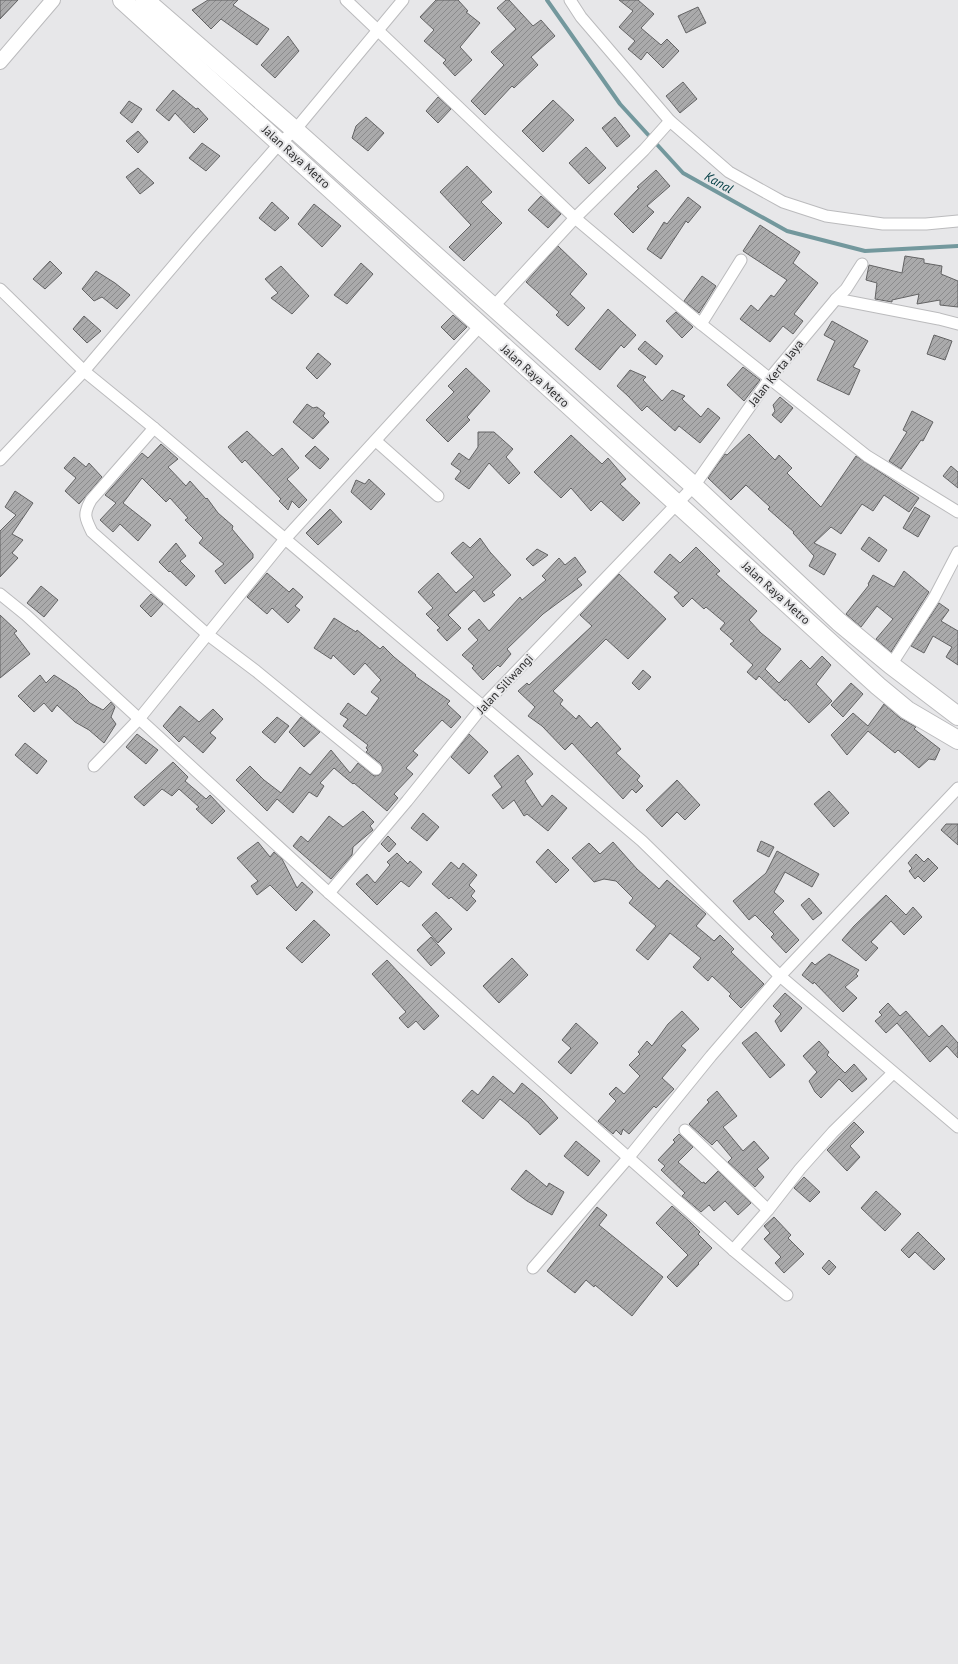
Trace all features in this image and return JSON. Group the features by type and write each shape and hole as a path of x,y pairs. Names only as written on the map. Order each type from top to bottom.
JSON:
{"highway":[{"name":"Jalan Raya Metro","path":"122,0 878,686 907,710 958,740"},
{"path":"145,0 295,130 694,486 839,622 891,665 958,716"}],"street":[{"path":"0,62 53,0"},
{"path":"346,0 575,218 701,324 867,456 958,512"},
{"path":"0,460 84,371 280,143 295,130 403,0"},
{"path":"570,0 581,17 667,125 729,172 783,202 826,216 883,224 926,224 958,221"},
{"path":"493,307 575,218 644,150 667,125"},
{"path":"701,324 741,260"},
{"name":"Jalan Kerta Jaya","path":"694,486 770,378 836,298 846,289 862,264"},
{"path":"0,289 84,371 154,428 642,841 780,976 958,1127"},
{"path":"836,298 939,318 958,324"},
{"path":"94,766 138,719 285,539 480,326"},
{"path":"154,428 91,500 86,510 86,520 92,532 207,634 256,671 376,769"},
{"path":"376,441 438,496"},
{"name":"Jalan Siliwangi","path":"329,893 407,801 483,706 694,486"},
{"path":"891,665 934,598 958,552"},
{"path":"0,594 26,616 329,893 787,1295"},
{"path":"533,1268 629,1157 711,1056 780,976 958,788"},
{"path":"734,1250 832,1132 893,1073"},
{"path":"684,1130 768,1210"}],"building":[{"path":"0,0 18,0 0,19"},
{"path":"208,0 238,0 233,5 269,29 257,45 221,19 211,29 192,10"},
{"path":"436,0 458,0 468,11 466,12 480,23 460,47 472,60 455,76 443,63 446,60 424,41 434,30 420,17"},
{"path":"506,0 509,0 533,26 541,20 555,36 531,57 538,65 514,88 512,86 485,115 471,101 504,65 491,52 516,29 497,8"},
{"path":"619,0 638,0 654,14 641,28 661,45 667,39 679,51 663,68 647,52 641,60 628,49 635,41 619,27 633,11"},
{"path":"698,7 706,23 686,33 678,16"},
{"path":"288,36 299,51 275,78 261,65"},
{"path":"683,82 697,99 680,113 666,96"},
{"path":"173,90 196,109 198,108 208,119 194,133 175,113 169,121 156,110"},
{"path":"438,97 451,109 438,123 426,111"},
{"path":"553,100 574,120 543,152 522,131"},
{"path":"129,101 142,109 132,123 120,113"},
{"path":"366,117 384,133 368,151 352,138 356,126"},
{"path":"615,117 630,136 617,147 602,128"},
{"path":"138,131 148,142 138,153 126,141"},
{"path":"202,143 220,156 206,171 189,158"},
{"path":"586,147 606,168 589,184 569,163"},
{"path":"467,166 492,192 481,202 502,223 464,261 449,247 471,225 440,192"},
{"path":"138,168 154,183 140,194 126,177"},
{"path":"656,170 670,186 647,206 654,212 633,233 614,214 639,188 637,187"},
{"path":"541,196 561,214 548,228 528,210"},
{"path":"688,197 701,207 688,223 686,221 661,259 647,249 664,222 667,224"},
{"path":"272,202 289,218 275,231 259,218"},
{"path":"314,204 341,226 322,247 298,224"},
{"path":"760,225 800,252 793,263 818,283 794,314 803,321 793,334 783,326 770,342 740,319 751,305 758,311 771,295 774,297 787,280 743,251"},
{"path":"558,246 587,274 570,294 585,308 568,326 556,315 559,312 526,282"},
{"path":"905,256 924,259 924,263 942,266 941,274 958,281 958,307 940,305 940,300 917,304 919,294 892,300 892,302 875,299 877,283 866,280 869,265 902,273"},
{"path":"50,261 62,273 45,289 33,279"},
{"path":"361,263 373,274 347,304 334,295"},
{"path":"281,266 309,296 292,314 271,298 278,293 265,279"},
{"path":"96,271 130,295 117,309 102,297 94,301 82,289"},
{"path":"702,276 716,286 699,313 684,301"},
{"path":"608,309 636,335 624,348 621,345 600,370 575,349"},
{"path":"676,312 693,327 682,338 666,321"},
{"path":"453,315 467,327 454,340 441,327"},
{"path":"84,316 101,331 87,343 73,329"},
{"path":"832,321 868,341 853,367 860,370 849,395 817,380 835,341 824,335"},
{"path":"934,335 952,341 945,360 927,354"},
{"path":"645,341 663,356 656,365 638,349"},
{"path":"318,353 331,364 317,379 306,368"},
{"path":"743,367 760,380 744,401 727,385"},
{"path":"466,368 490,391 467,417 470,420 448,442 426,420 454,392 448,386"},
{"path":"630,370 646,377 643,380 662,401 672,390 685,396 682,399 701,417 708,408 720,418 700,443 679,426 675,431 647,406 642,411 617,386"},
{"path":"780,397 793,408 781,423 772,415 775,411 773,405"},
{"path":"307,404 313,408 317,407 325,413 323,416 329,422 313,439 293,422"},
{"path":"912,411 933,422 923,441 921,440 901,469 889,461 907,432 903,430"},
{"path":"247,431 273,456 282,448 299,468 287,479 307,500 299,508 292,501 288,510 279,501 281,499 245,460 242,463 228,447"},
{"path":"478,432 494,432 513,449 506,457 520,473 509,484 489,463 469,489 455,479 461,471 451,464 459,453 469,460 478,447"},
{"path":"749,434 775,460 779,455 792,468 787,473 821,507 856,456 919,498 909,512 884,495 873,511 862,504 841,534 831,527 814,543 836,554 824,575 809,566 814,556 793,533 794,532 768,509 770,507 746,485 731,500 708,478 725,454 727,455"},
{"path":"571,435 602,464 608,458 626,479 620,484 640,503 623,521 601,501 591,511 571,488 561,498 534,472"},
{"path":"161,444 178,459 168,467 186,486 190,481 206,499 207,498 218,513 233,526 232,529 253,554 253,558 225,584 215,571 224,564 199,543 203,538 185,520 188,518 170,498 166,502 142,478 123,503 151,525 138,541 120,524 113,532 100,520 116,503 105,495 142,453 148,458"},
{"path":"315,446 329,459 320,469 305,456"},
{"path":"74,457 86,467 89,463 102,477 79,504 65,491 76,478 64,468"},
{"path":"951,466 958,472 958,488 943,476"},
{"path":"369,479 385,494 371,510 351,492 356,480 365,484"},
{"path":"15,491 33,503 12,534 23,540 12,553 18,558 0,577 0,531 16,515 5,507"},
{"path":"915,507 930,516 918,537 903,528"},
{"path":"330,509 342,522 318,545 306,533"},
{"path":"869,537 887,550 879,562 861,549"},
{"path":"480,538 490,552 511,575 492,592 495,595 484,602 474,590 448,615 461,628 447,641 437,630 440,628 426,614 433,608 418,592 438,573 456,593 474,577 451,553 463,542 470,548"},
{"path":"176,543 186,556 180,561 195,576 186,586 159,562"},
{"path":"696,547 720,571 716,574 757,611 749,620 761,633 781,649 765,669 779,683 801,660 810,669 822,656 831,665 816,684 832,701 809,723 786,699 785,701 759,676 756,680 747,672 753,665 730,644 734,641 720,629 725,623 706,607 704,609 692,598 683,607 674,597 679,593 654,572 670,554 680,563"},
{"path":"537,549 548,555 533,566 526,559"},
{"path":"575,557 586,572 577,579 582,585 543,614 507,649 511,654 500,667 498,665 483,680 472,668 474,666 462,655 478,640 468,629 479,619 489,631 520,597 522,600 546,580 542,576 559,558 565,565"},
{"path":"904,571 929,592 891,652 876,639 893,619 877,606 861,627 846,614 869,585 868,584 873,575 894,587"},
{"path":"267,573 289,592 293,588 303,597 295,606 300,610 288,623 272,608 267,614 247,597"},
{"path":"619,574 666,619 628,659 606,639 553,691 563,700 560,704 576,719 579,715 591,728 597,722 621,749 616,753 640,776 637,780 643,786 636,793 632,789 623,799 572,743 565,750 542,726 528,716 535,707 518,691 527,683 529,685 592,626 580,615"},
{"path":"41,586 58,600 44,617 27,603"},
{"path":"151,594 163,604 151,617 140,606"},
{"path":"939,603 949,610 941,621 958,631 958,665 946,657 952,647 933,636 924,653 911,646"},
{"path":"0,615 17,631 14,633 30,654 0,678"},
{"path":"334,618 356,632 357,630 380,649 383,646 416,675 415,676 450,701 447,704 461,717 451,728 442,720 413,751 418,755 406,768 413,774 394,794 398,798 387,811 334,768 320,783 324,786 317,797 309,792 293,813 277,799 267,811 236,780 250,766 264,780 281,793 300,767 310,775 331,750 350,773 358,763 374,776 379,775 383,770 381,764 366,752 368,750 366,748 368,745 343,726 348,719 340,714 348,703 366,716 379,698 371,692 381,680 365,663 354,675 333,655 331,659 314,648"},
{"path":"643,670 651,677 639,690 632,683"},
{"path":"40,675 46,683 54,675 77,690 90,703 103,710 111,702 115,707 111,717 116,724 104,743 89,730 75,722 57,705 52,712 44,703 34,712 18,696"},
{"path":"851,683 863,694 843,717 831,705"},
{"path":"884,704 900,718 916,727 914,729 940,749 935,760 929,759 919,768 898,750 895,753 868,731 847,755 831,735 853,713 868,726"},
{"path":"180,706 199,722 213,709 223,719 210,733 216,738 203,753 184,736 179,742 163,726"},
{"path":"277,717 289,726 275,743 262,732"},
{"path":"301,717 320,732 304,747 289,732"},
{"path":"137,734 158,750 146,764 126,747"},
{"path":"469,734 488,752 469,774 451,757"},
{"path":"25,743 47,761 37,774 15,755"},
{"path":"518,755 533,774 525,781 542,807 552,795 567,808 548,831 527,814 524,816 514,800 503,809 492,795 502,787 494,776"},
{"path":"173,762 188,777 185,781 206,799 210,795 225,811 212,824 196,809 199,807 179,789 172,796 162,789 144,806 134,797"},
{"path":"677,780 700,805 685,820 677,812 662,827 646,810"},
{"path":"829,791 849,813 834,827 814,804"},
{"path":"363,811 374,822 370,826 373,830 353,847 352,855 331,879 293,846 301,836 308,842 329,816 343,827"},
{"path":"423,813 439,827 427,841 411,828"},
{"path":"946,824 958,824 958,845 941,830"},
{"path":"388,836 396,844 389,852 381,844"},
{"path":"761,841 774,847 769,857 757,851"},
{"path":"258,842 270,857 274,852 282,859 297,888 302,882 313,892 296,911 270,885 257,895 251,886 258,881 237,858"},
{"path":"613,842 637,869 659,889 667,880 706,914 696,926 714,941 720,935 734,949 731,952 764,984 741,1008 729,996 731,994 712,976 708,981 693,967 701,958 670,933 648,960 636,950 656,926 629,903 633,898 616,881 604,879 594,882 572,858 589,843 600,854"},
{"path":"548,849 569,870 556,883 536,862"},
{"path":"777,851 819,874 812,887 785,872 774,892 784,901 773,912 799,940 786,953 771,937 774,934 755,915 749,920 733,901 766,873"},
{"path":"397,853 408,864 410,861 422,872 409,887 401,881 377,905 356,884 367,874 375,883 390,865 387,862"},
{"path":"916,854 924,862 928,858 938,868 924,882 918,876 915,879 909,871 912,868 908,863"},
{"path":"451,862 459,869 463,863 477,875 469,885 475,891 471,896 476,901 467,911 451,897 449,899 432,884"},
{"path":"886,895 906,915 913,907 922,917 904,935 891,921 871,942 878,948 866,961 842,940 854,926"},
{"path":"809,898 822,913 813,920 801,905"},
{"path":"436,912 452,929 438,943 422,925"},
{"path":"314,920 330,935 302,963 286,948"},
{"path":"431,937 445,953 431,966 417,950"},
{"path":"829,954 859,970 856,974 858,976 845,987 857,998 843,1012 814,982 813,984 802,975 812,962 815,965"},
{"path":"512,958 528,975 499,1003 483,986"},
{"path":"387,960 439,1016 424,1030 416,1021 408,1028 399,1018 406,1012 372,974"},
{"path":"785,993 802,1008 781,1032 775,1021 781,1014 773,1006"},
{"path":"888,1003 900,1016 906,1011 929,1037 942,1025 958,1043 958,1058 947,1046 930,1062 897,1023 886,1033 875,1021 882,1015 879,1012"},
{"path":"682,1011 699,1029 681,1046 686,1050 662,1078 674,1089 656,1108 654,1106 629,1134 623,1129 621,1135 616,1130 613,1134 598,1121 616,1101 609,1094 616,1087 624,1094 640,1076 629,1065 640,1054 638,1052 647,1041 652,1046 668,1024"},
{"path":"576,1023 598,1043 571,1074 558,1062 571,1048 562,1040"},
{"path":"756,1032 785,1065 770,1078 742,1043"},
{"path":"819,1041 829,1052 827,1055 845,1073 854,1064 867,1079 852,1092 839,1079 821,1098 815,1092 809,1081 817,1072 803,1056"},
{"path":"493,1076 514,1094 522,1083 541,1099 558,1118 540,1135 528,1122 500,1099 483,1119 462,1101 472,1090 478,1095"},
{"path":"717,1091 737,1116 723,1127 743,1151 754,1141 769,1158 757,1169 764,1177 755,1187 728,1162 732,1158 717,1140 712,1145 689,1124 709,1102 707,1100"},
{"path":"854,1122 864,1132 850,1146 860,1157 847,1171 827,1150"},
{"path":"679,1134 693,1147 678,1162 705,1184 718,1171 751,1203 738,1215 725,1201 714,1211 709,1205 701,1212 682,1196 685,1193 661,1170 665,1166 658,1160 675,1142 673,1140"},
{"path":"576,1141 600,1161 588,1176 564,1156"},
{"path":"526,1170 547,1187 549,1183 564,1192 552,1215 527,1201 511,1189"},
{"path":"804,1177 820,1192 810,1202 794,1188"},
{"path":"876,1191 901,1214 885,1231 861,1208"},
{"path":"672,1206 700,1232 698,1234 712,1248 677,1287 667,1277 688,1255 656,1223"},
{"path":"597,1207 607,1215 599,1225 663,1277 632,1316 595,1285 594,1287 586,1280 575,1293 547,1271"},
{"path":"774,1217 791,1235 788,1238 804,1254 784,1273 775,1263 781,1257 764,1239 770,1233 764,1226"},
{"path":"918,1232 945,1259 934,1270 915,1252 909,1258 901,1250"},
{"path":"829,1260 836,1267 829,1275 822,1268"}],"waterway":[{"name":"Kanal","path":"547,0 620,104 683,173 787,231 865,251 958,246"}]}
